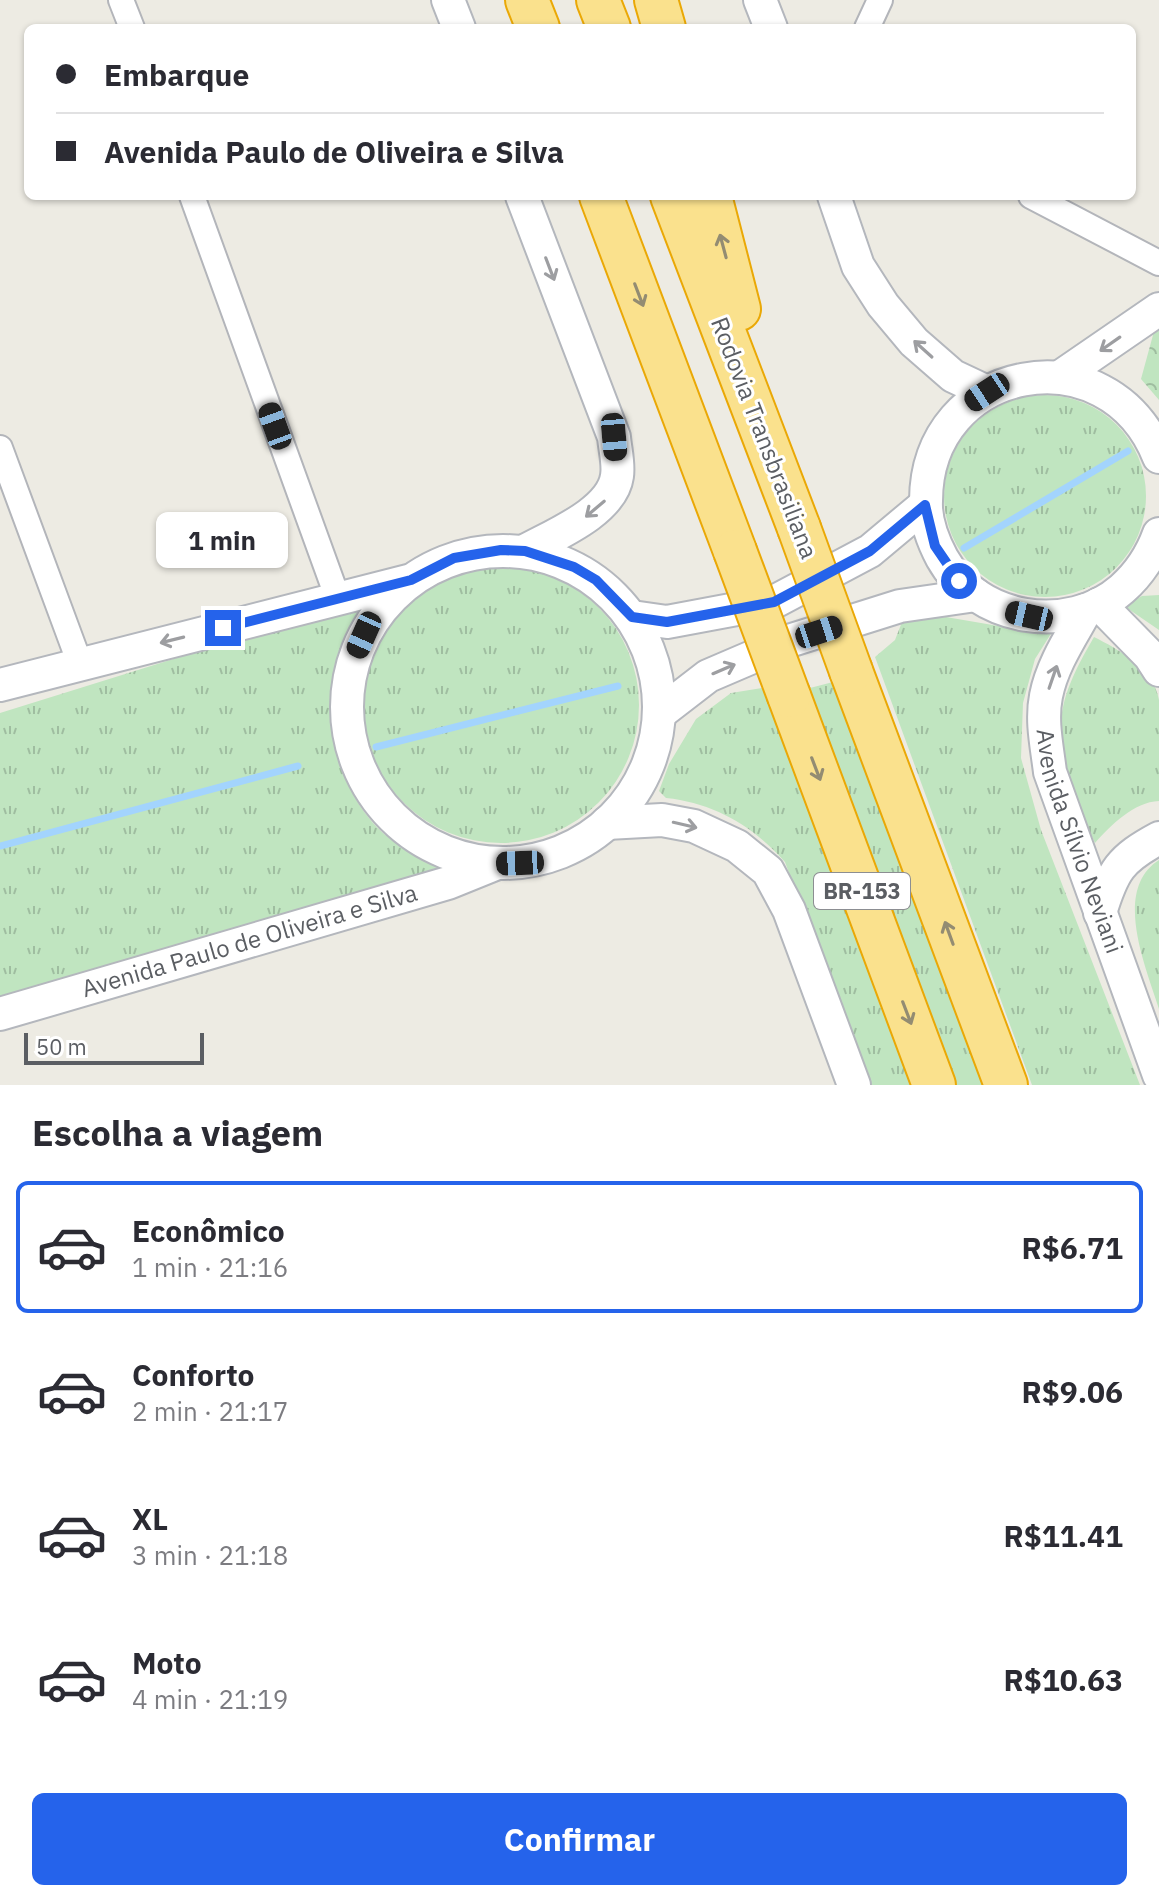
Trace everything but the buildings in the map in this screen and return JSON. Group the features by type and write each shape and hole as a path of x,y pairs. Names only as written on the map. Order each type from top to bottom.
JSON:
{"highway":[{"path":"527,0 536,24"},
{"path":"598,0 607,24"},
{"path":"656,0 663,24"},
{"name":"BR-153","path":"603,200 934,1085"},
{"name":"Rodovia Transbrasiliana","path":"674,200 1006,1085"},
{"path":"711,200 750,353 740,375"}],"main road":[{"path":"448,0 457,24"},
{"path":"760,0 769,24"},
{"path":"524,200 614,437 617,476 608,498 587,516 525,551"},
{"path":"835,200 858,266 883,305 914,342 953,376 987,392"},
{"path":"1060,377 1159,309"},
{"path":"1159,457 1140,422 1120,402 1096,387 1060,377 1022,379 987,392 957,416 936,448 929,467 925,505 935,546 946,565 976,595 1010,612 1029,616 1068,615 1092,607 1120,591 1149,563 1159,534"},
{"path":"632,617 667,622 774,602 870,551 925,505"},
{"path":"0,685 411,580 466,555 501,550 525,551 574,567 596,580 632,617 654,663 660,713 656,738 644,773 625,805 607,823 567,850 532,861 496,864 449,854 427,845 407,831 374,796 353,753 346,705 355,658 377,615 411,580"},
{"path":"660,713 708,676 792,640 900,606 976,595"},
{"path":"1092,607 1150,656 1159,670"},
{"name":"Avenida Sílvio Neviani","path":"1092,607 1061,654 1046,696 1045,728 1050,772 1159,1075"},
{"path":"607,823 662,820 694,826 737,846 768,871 789,910 854,1085"},
{"path":"1100,913 1111,879 1131,853 1159,838"},
{"name":"Avenida Paulo de Oliveira e Silva","path":"0,1014 448,883 496,864"}],"street":[{"path":"121,0 130,24"},
{"path":"869,24 880,0"},
{"path":"193,200 338,599"},
{"path":"1039,200 1159,263"},
{"path":"0,448 80,664"}],"green space":[{"path":"1159,313 1159,400 1141,379"},
{"path":"1045,395 1084,403 1116,425 1138,457 1146,496 1138,535 1116,567 1084,589 1045,597 1006,589 974,567 952,535 944,496 952,457 974,425 1006,403"},
{"path":"501,567 528,570 554,578 598,608 628,652 636,678 639,705 636,732 628,758 598,802 554,832 528,840 501,843 474,840 448,832 404,802 374,758 366,732 363,705 366,678 374,652 404,608 448,578 474,570"},
{"path":"1159,595 1159,630 1124,606 1142,596"},
{"path":"369,598 349,630 335,664 330,710 338,758 358,803 372,822 403,847 449,868 0,1000 0,713"},
{"path":"946,617 1016,629 1054,629 1035,659 1023,703 1021,758 1041,830 1140,1085 1032,1085 875,657 895,640 902,622"},
{"path":"1094,637 1134,661 1150,679 1159,700 1159,801 1132,810 1095,843 1072,785 1064,755 1061,724 1068,690"},
{"path":"833,682 985,1085 956,1085 810,688"},
{"path":"762,688 912,1085 867,1085 785,862 760,838 732,818 700,805 666,798 659,791 669,764 696,719 731,693"},
{"path":"1159,860 1159,1009 1141,951 1135,909 1137,890 1145,873"}],"waterway":[{"path":"964,548 1128,451"},
{"path":"376,747 618,686"},
{"path":"0,846 298,766"}],"route":[{"path":"223,628 411,580 454,558 501,550 551,557 596,580 616,597 632,617 667,622 774,602 870,551 925,505 935,546 959,581"}]}
